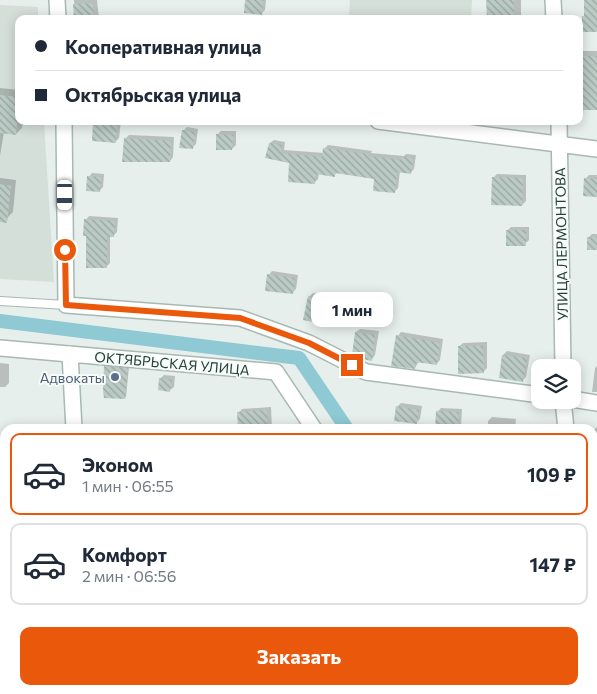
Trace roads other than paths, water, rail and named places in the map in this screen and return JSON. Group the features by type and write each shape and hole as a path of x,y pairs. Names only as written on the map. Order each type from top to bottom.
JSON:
{"street":[{"path":"57,0 58,15"},
{"path":"553,0 554,15"},
{"path":"64,125 66,305 240,318 309,343 366,372 531,394"},
{"path":"411,125 597,149"},
{"name":"УЛИЦА ЛЕРМОНТОВА","path":"559,125 563,359"},
{"name":"ОКТЯБРЬСКАЯ УЛИЦА","path":"0,348 276,372 311,424"},
{"path":"70,354 74,424"},
{"path":"581,400 597,402"},
{"path":"564,409 565,424"}],"lane":[{"path":"0,301 66,305"}],"waterway":[{"path":"0,321 299,358 344,424"}],"place":[{"name":"Адвокаты","path":"115,377"}]}
